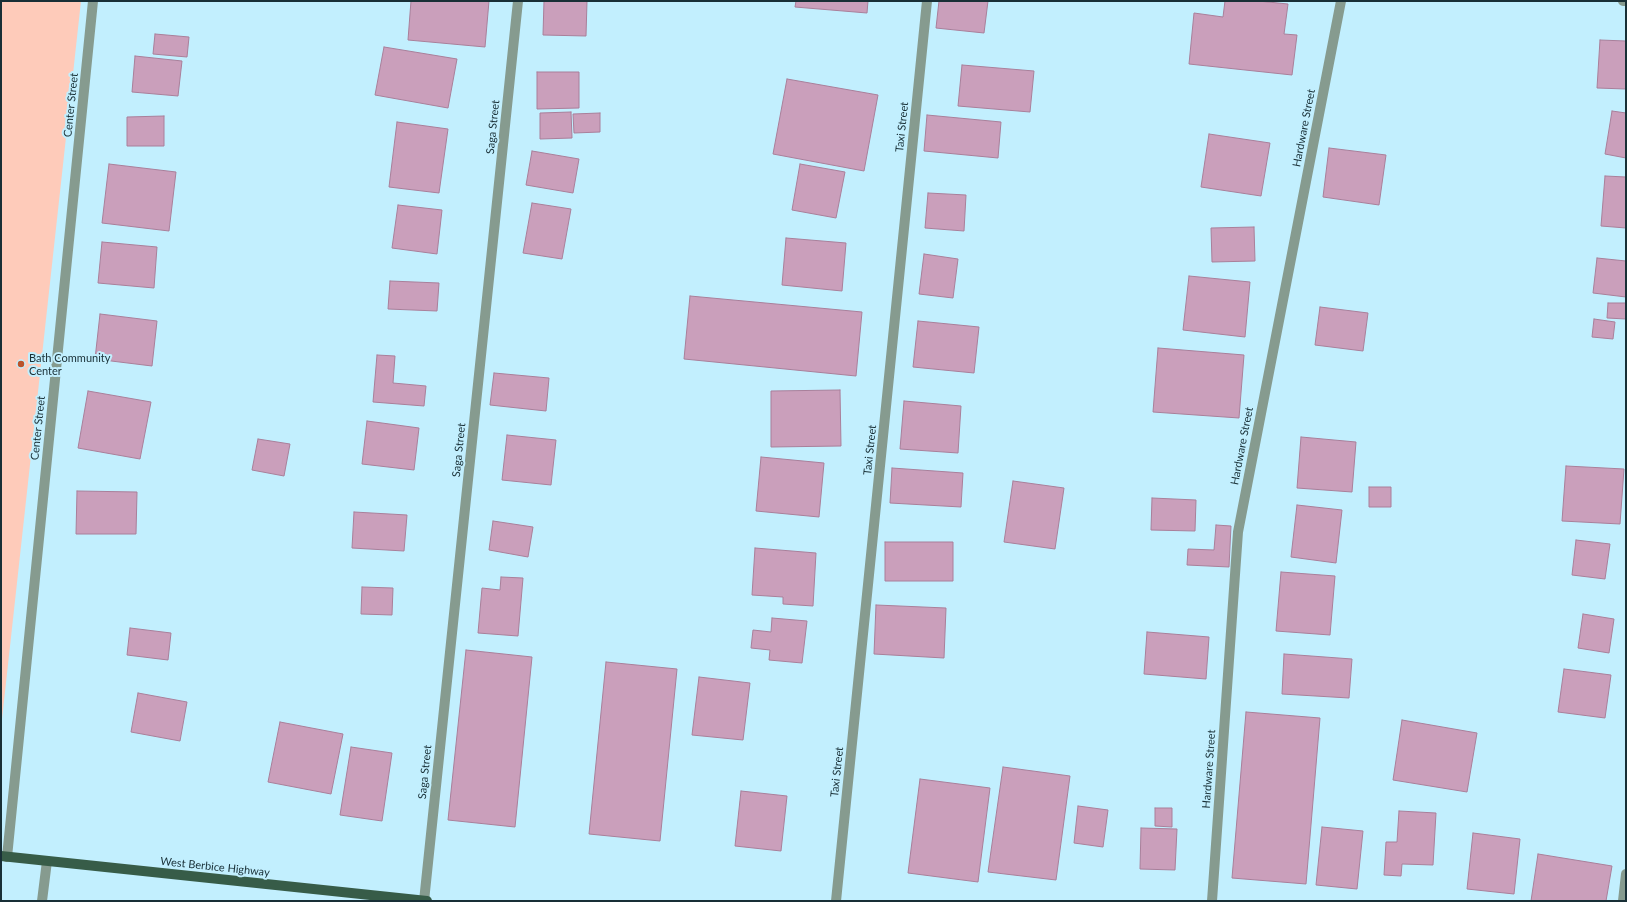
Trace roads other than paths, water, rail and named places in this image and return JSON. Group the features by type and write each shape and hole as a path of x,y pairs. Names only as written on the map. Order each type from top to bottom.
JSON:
{"main road":[{"name":"West Berbice Highway","path":"4,857 425,901"}],"street":[{"name":"Center Street","path":"4,857 94,1"},
{"name":"Saga Street","path":"425,901 518,1"},
{"name":"Taxi Street","path":"836,901 927,1"},
{"name":"Hardware Street","path":"1212,901 1238,532 1341,1"},
{"path":"42,901 47,861"},
{"path":"1623,901 1626,874"}],"place":[{"name":"Bath Community Center","path":"21,364"}]}
